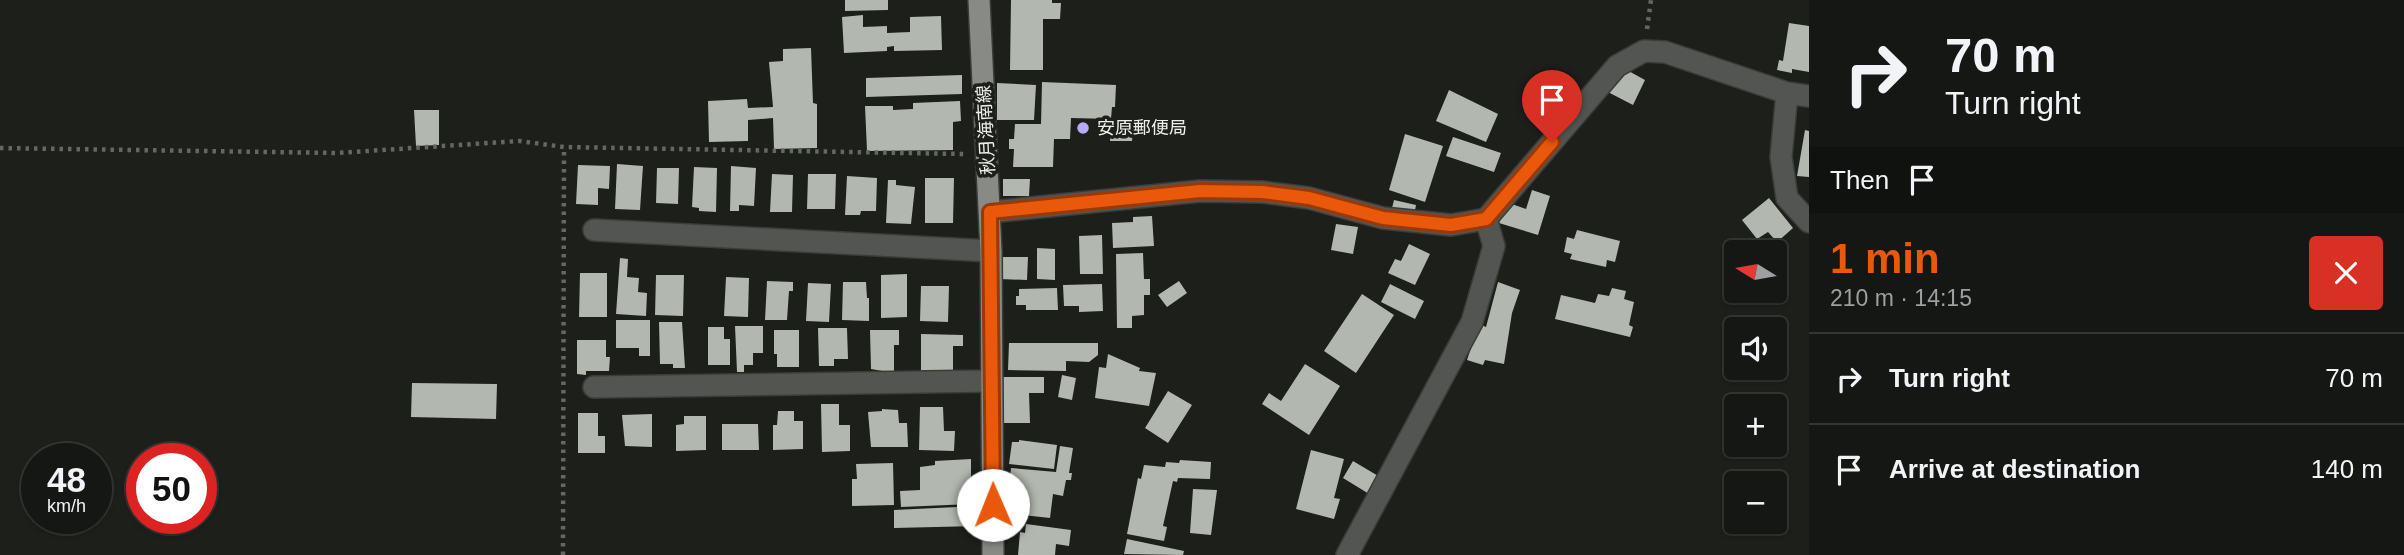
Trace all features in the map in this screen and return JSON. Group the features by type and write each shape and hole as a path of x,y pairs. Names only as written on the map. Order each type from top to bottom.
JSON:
{"main road":[{"name":"秋月海南線","path":"979,0 992,251 993,555"}],"street":[{"path":"990,212 1200,191 1262,192 1309,198 1383,218 1451,225 1486,219 1617,66 1644,51 1665,52 1787,93 1809,96"},
{"path":"1787,93 1781,157 1787,198 1809,222"},
{"path":"1347,555 1472,322 1494,246 1486,219"},
{"path":"594,230 992,251"},
{"path":"594,387 991,381"}],"path":[{"path":"0,148 337,153 519,141 564,147 987,155"},
{"path":"563,555 564,147"}],"building":[{"path":"845,0 888,0 888,10 845,11"},
{"path":"1011,0 1052,0 1052,3 1061,3 1060,19 1043,19 1043,70 1010,70"},
{"path":"863,15 863,27 887,26 887,33 910,32 910,17 941,16 942,50 894,51 894,46 887,47 887,51 844,53 842,17"},
{"path":"1789,23 1809,26 1809,72 1777,70 1779,60 1783,61"},
{"path":"811,48 813,103 817,104 817,148 774,149 773,118 748,120 748,141 709,142 708,101 747,99 748,108 773,107 769,62 783,61 783,49"},
{"path":"1625,69 1645,80 1633,105 1604,90"},
{"path":"962,75 962,94 866,97 866,78"},
{"path":"1042,82 1116,85 1115,107 1112,107 1111,119 1071,118 1070,139 1054,139 1053,167 1013,167 1014,149 1009,149 1009,139 1014,139 1015,124 1041,124"},
{"path":"997,83 1036,85 1034,120 997,120"},
{"path":"1449,90 1498,114 1486,142 1436,121"},
{"path":"960,101 961,121 953,122 953,150 867,151 865,106 893,106 893,110 913,109 913,103"},
{"path":"414,110 439,110 439,145 416,146"},
{"path":"1111,121 1134,122 1132,141 1110,141"},
{"path":"1805,130 1809,131 1809,177 1797,176"},
{"path":"1405,134 1443,146 1425,202 1389,190"},
{"path":"1453,137 1501,153 1494,172 1446,156"},
{"path":"617,164 643,166 640,210 615,209"},
{"path":"578,165 610,166 609,189 598,188 598,205 576,204"},
{"path":"731,166 756,168 754,206 739,205 739,211 730,211"},
{"path":"694,167 717,168 716,212 699,211 699,208 692,207"},
{"path":"657,168 679,168 678,204 656,203"},
{"path":"772,174 793,175 792,212 770,212"},
{"path":"808,174 836,174 835,209 807,209"},
{"path":"847,176 877,178 876,211 845,215"},
{"path":"925,178 954,178 953,223 925,223"},
{"path":"1003,179 1030,179 1029,196 1003,196"},
{"path":"888,180 896,180 896,185 915,187 911,224 886,223"},
{"path":"1532,190 1550,196 1538,235 1499,223 1506,202 1526,209"},
{"path":"1769,198 1793,228 1779,240 1775,240 1768,232 1757,239 1742,220"},
{"path":"1394,200 1416,205 1413,221 1390,216"},
{"path":"1152,216 1154,246 1113,248 1112,223 1133,222 1133,217"},
{"path":"1336,224 1358,227 1353,254 1331,250"},
{"path":"1577,230 1620,241 1615,262 1607,260 1606,267 1570,259 1572,254 1564,252 1567,237 1574,239"},
{"path":"1102,235 1103,274 1080,274 1079,236"},
{"path":"1409,244 1430,254 1415,285 1388,273 1395,259 1401,261"},
{"path":"1037,248 1055,249 1055,280 1037,279"},
{"path":"1143,253 1144,279 1150,279 1150,295 1144,295 1144,315 1132,316 1132,328 1117,328 1116,254"},
{"path":"999,257 1028,257 1027,280 999,279"},
{"path":"620,258 628,259 627,277 639,278 638,292 647,293 646,316 616,314"},
{"path":"580,273 607,273 607,317 579,317"},
{"path":"907,274 907,317 881,318 881,275"},
{"path":"656,275 684,275 683,316 655,315"},
{"path":"726,277 749,278 748,317 724,316"},
{"path":"767,281 793,282 793,291 789,291 787,320 765,320"},
{"path":"1179,281 1187,293 1167,307 1158,295"},
{"path":"843,282 866,282 869,321 842,320"},
{"path":"1498,282 1520,290 1512,313 1504,364 1485,360 1483,365 1467,360 1479,324 1486,327"},
{"path":"808,283 831,284 829,322 806,321"},
{"path":"1102,284 1103,311 1079,312 1079,306 1064,306 1063,285"},
{"path":"1390,284 1424,301 1415,319 1381,302"},
{"path":"921,286 949,286 948,322 920,321"},
{"path":"1057,288 1058,310 1026,310 1026,305 1016,305 1019,289"},
{"path":"1612,288 1626,291 1624,299 1634,302 1629,325 1633,327 1630,337 1555,319 1561,295 1595,303 1598,294 1609,296"},
{"path":"1362,294 1394,315 1356,373 1324,351"},
{"path":"616,320 650,320 650,356 639,356 639,348 616,348"},
{"path":"659,322 682,322 685,368 660,364"},
{"path":"735,326 763,326 763,353 753,353 753,365 744,365 744,372 737,372"},
{"path":"708,327 724,327 724,339 730,339 730,365 708,365"},
{"path":"818,328 847,328 848,359 834,359 834,366 819,366"},
{"path":"774,330 799,330 799,367 777,367"},
{"path":"870,330 899,330 899,345 894,345 894,373 871,369"},
{"path":"921,334 963,335 963,346 953,346 953,372 921,371"},
{"path":"577,340 606,340 606,357 610,357 609,371 586,371 586,375 577,374"},
{"path":"1009,343 1098,343 1098,355 1089,362 1066,361 1066,371 1008,370"},
{"path":"1108,354 1140,368 1139,371 1156,373 1149,406 1095,398 1099,367 1106,368"},
{"path":"1305,364 1340,386 1309,435 1262,404 1269,393 1281,401"},
{"path":"1062,375 1076,378 1072,400 1058,397"},
{"path":"1003,377 1044,377 1044,393 1029,393 1030,423 1004,423"},
{"path":"412,383 497,384 496,419 411,417"},
{"path":"1168,391 1192,405 1168,443 1145,428"},
{"path":"821,404 839,404 839,425 850,425 850,451 822,452"},
{"path":"920,407 943,407 944,431 955,431 954,451 919,450"},
{"path":"898,410 899,423 907,423 908,447 871,447 868,412"},
{"path":"778,411 794,411 794,421 803,421 803,449 773,450 773,425 777,425"},
{"path":"578,413 598,413 598,436 605,436 605,453 578,453"},
{"path":"652,414 652,447 625,446 622,415"},
{"path":"684,416 706,416 706,450 676,451 676,425 684,424"},
{"path":"722,424 758,424 759,450 722,450"},
{"path":"1019,440 1057,445 1054,469 1009,464 1012,442"},
{"path":"1060,446 1073,448 1069,473 1072,473 1071,480 1066,480 1063,496 1053,494 1050,518 1006,513 1011,468 1056,472"},
{"path":"1311,450 1344,459 1334,498 1340,499 1334,519 1296,509"},
{"path":"971,459 971,504 901,507 900,491 920,490 920,467 935,465 935,461"},
{"path":"1180,460 1211,462 1210,479 1178,478 1177,482 1173,481 1163,526 1167,527 1164,541 1127,534 1138,478 1141,479 1144,465 1165,467 1166,462 1179,463"},
{"path":"1353,461 1385,480 1374,497 1343,478"},
{"path":"893,463 894,505 852,506 852,479 857,479 856,464"},
{"path":"1193,489 1217,490 1211,535 1190,533"},
{"path":"978,506 978,526 894,528 894,510"},
{"path":"1026,524 1071,530 1069,546 1056,544 1055,555 1018,555 1020,532 1025,533"},
{"path":"1127,539 1184,551 1183,555 1124,554"}],"place":[{"name":"安原郵便局","path":"1083,128"}],"route":[{"path":"993,505 990,212 1200,191 1262,192 1309,198 1383,218 1451,225 1486,219 1552,142"}]}
